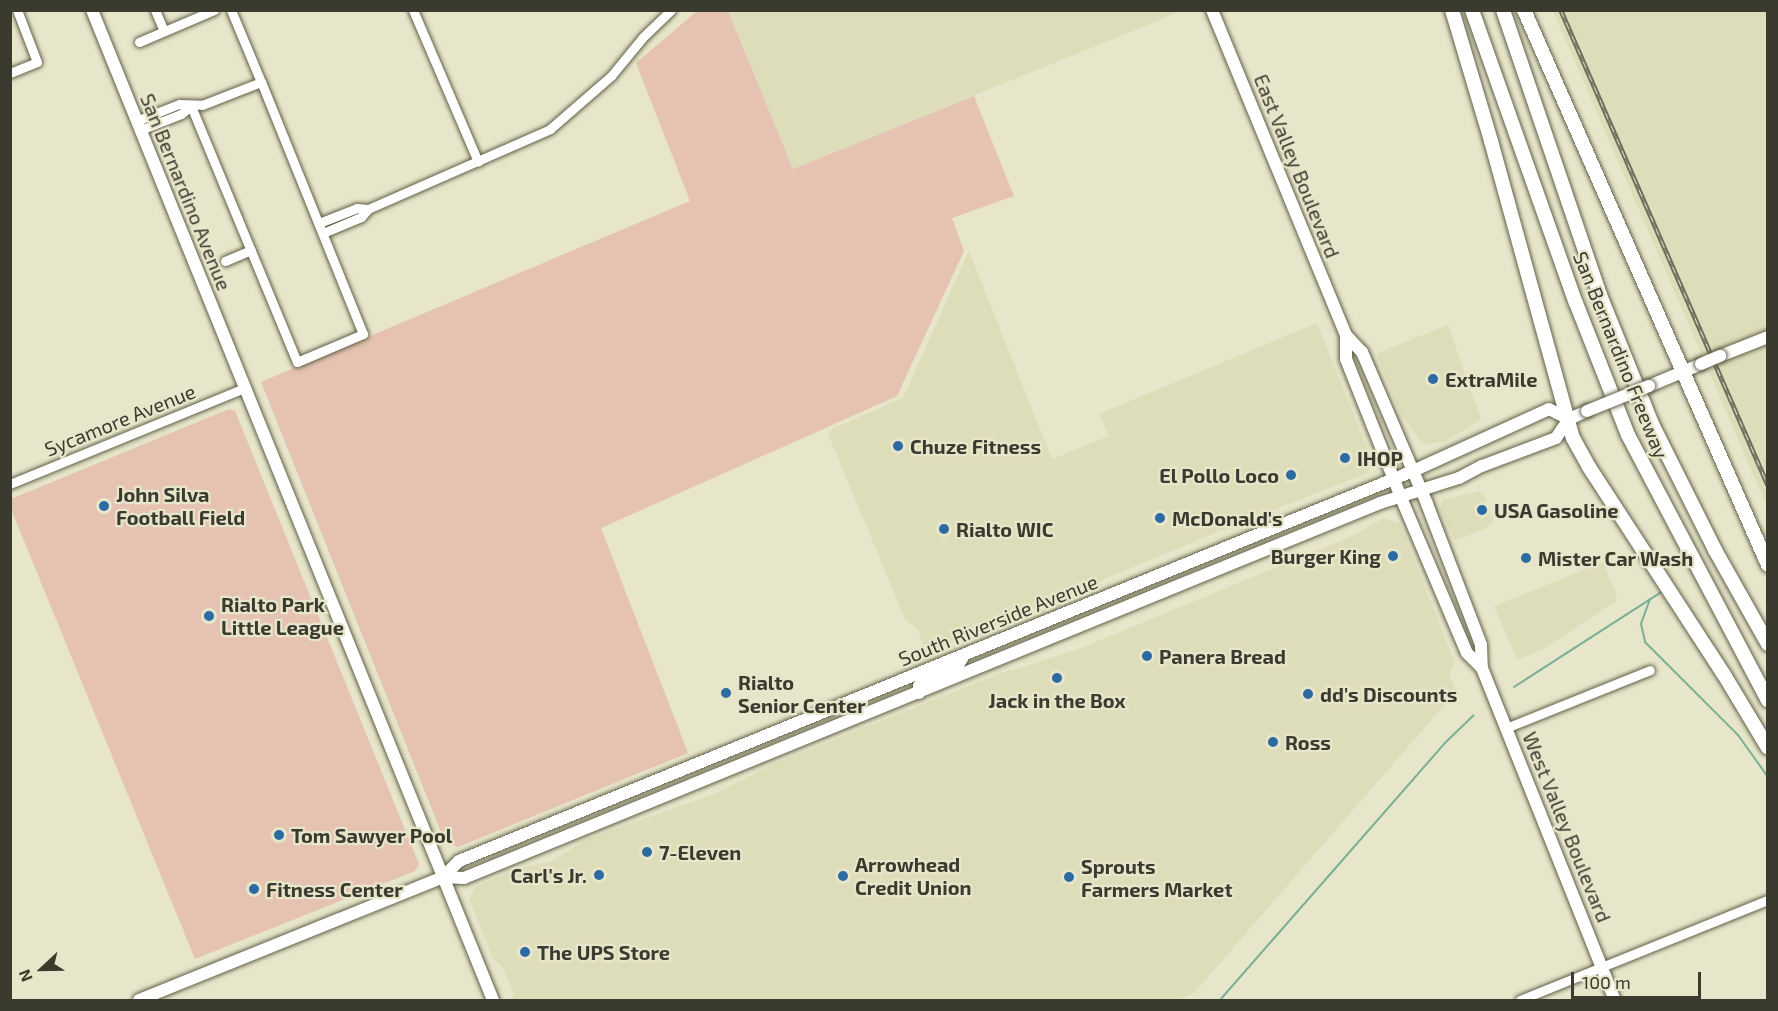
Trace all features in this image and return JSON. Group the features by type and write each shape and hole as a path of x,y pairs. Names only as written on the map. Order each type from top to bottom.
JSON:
{"highway":[{"path":"1452,10 1491,141 1573,438 1723,673 1767,748"},
{"name":"San Bernardino Freeway","path":"1472,10 1575,303 1629,435 1767,700"},
{"name":"San Bernardino Freeway","path":"1503,10 1600,294 1652,424 1715,550 1767,644"},
{"path":"1524,10 1767,565"}],"main road":[{"name":"San Bernardino Avenue","path":"92,10 493,1000"},
{"name":"East Valley Boulevard","path":"1212,10 1346,335 1362,352 1414,475"},
{"name":"East Valley Boulevard","path":"1346,335 1346,359 1398,487"},
{"name":"South Riverside Avenue","path":"139,1000 443,877 459,861 966,654 1398,487 1421,491 1556,438 1569,419 1767,337"},
{"name":"South Riverside Avenue","path":"443,877 464,878 919,693 1398,487 1414,475 1549,409 1569,419"},
{"name":"West Valley Boulevard","path":"1414,475 1481,645 1482,668 1615,1000"},
{"name":"West Valley Boulevard","path":"1398,487 1467,653 1482,668"},
{"path":"919,693 919,686 923,681 958,665 966,654"}],"street":[{"path":"10,73 37,62 17,10"},
{"path":"156,10 164,32"},
{"path":"140,42 214,10"},
{"path":"191,106 297,362 363,334 231,10"},
{"path":"413,10 478,162"},
{"path":"321,228 357,208 368,209 550,129 611,76 643,37 671,10"},
{"path":"138,126 181,114 191,106 212,102 261,82"},
{"path":"225,261 251,250"},
{"name":"Sycamore Avenue","path":"10,484 244,388"},
{"path":"1506,728 1650,670"},
{"path":"1520,1000 1767,900"}],"shaded area":[{"path":"697,11 728,11 793,169 974,96 1014,196 952,218 964,251 897,396 601,528 688,753 458,847 445,842 261,382 690,201 636,63"},
{"path":"728,11 1182,11 793,169"},
{"path":"1553,11 1767,11 1767,506"},
{"path":"969,251 1052,459 1109,436 1099,414 1317,323 1372,460 1368,473 1215,533 948,644 923,645 918,630 905,619 828,434 834,428 903,398"},
{"path":"1448,325 1481,419 1445,442 1422,444 1399,411 1377,356 1380,352"},
{"path":"229,409 235,411 419,864 415,871 195,959 11,509 11,499"},
{"path":"1479,491 1484,496 1494,520 1487,528 1455,541 1440,510 1442,500"},
{"path":"1384,518 1400,524 1455,663 1449,675 1455,687 1447,702 1194,993 1177,1000 511,1000 514,993 501,965 493,959 469,899 475,887 517,869 552,861 588,839 719,792 774,764 1009,670 1081,648 1352,536"},
{"path":"1603,562 1617,596 1615,602 1542,650 1517,660 1494,606"}],"waterway":[{"path":"1514,687 1663,591"},
{"path":"1650,599 1641,624 1645,642 1738,735 1768,777"},
{"path":"1220,1000 1447,741 1474,715"}],"railway":[{"path":"1561,10 1768,485"}],"place":[{"name":"ExtraMile","path":"1433,379"},
{"name":"Chuze Fitness","path":"898,446"},
{"name":"IHOP","path":"1345,458"},
{"name":"El Pollo Loco","path":"1291,475"},
{"name":"John Silva Football Field","path":"104,506"},
{"name":"USA Gasoline","path":"1482,510"},
{"name":"McDonald's","path":"1160,518"},
{"name":"Rialto WIC","path":"944,529"},
{"name":"Burger King","path":"1393,556"},
{"name":"Mister Car Wash","path":"1526,558"},
{"name":"Rialto Park Little League","path":"209,616"},
{"name":"Panera Bread","path":"1147,656"},
{"name":"Jack in the Box","path":"1057,678"},
{"name":"Rialto Senior Center","path":"726,693"},
{"name":"dd's Discounts","path":"1308,694"},
{"name":"Ross","path":"1273,742"},
{"name":"Tom Sawyer Pool","path":"279,835"},
{"name":"7-Eleven","path":"647,852"},
{"name":"Carl's Jr.","path":"599,875"},
{"name":"Arrowhead Credit Union","path":"843,876"},
{"name":"Sprouts Farmers Market","path":"1069,877"},
{"name":"Fitness Center","path":"254,889"},
{"name":"The UPS Store","path":"525,952"}]}
